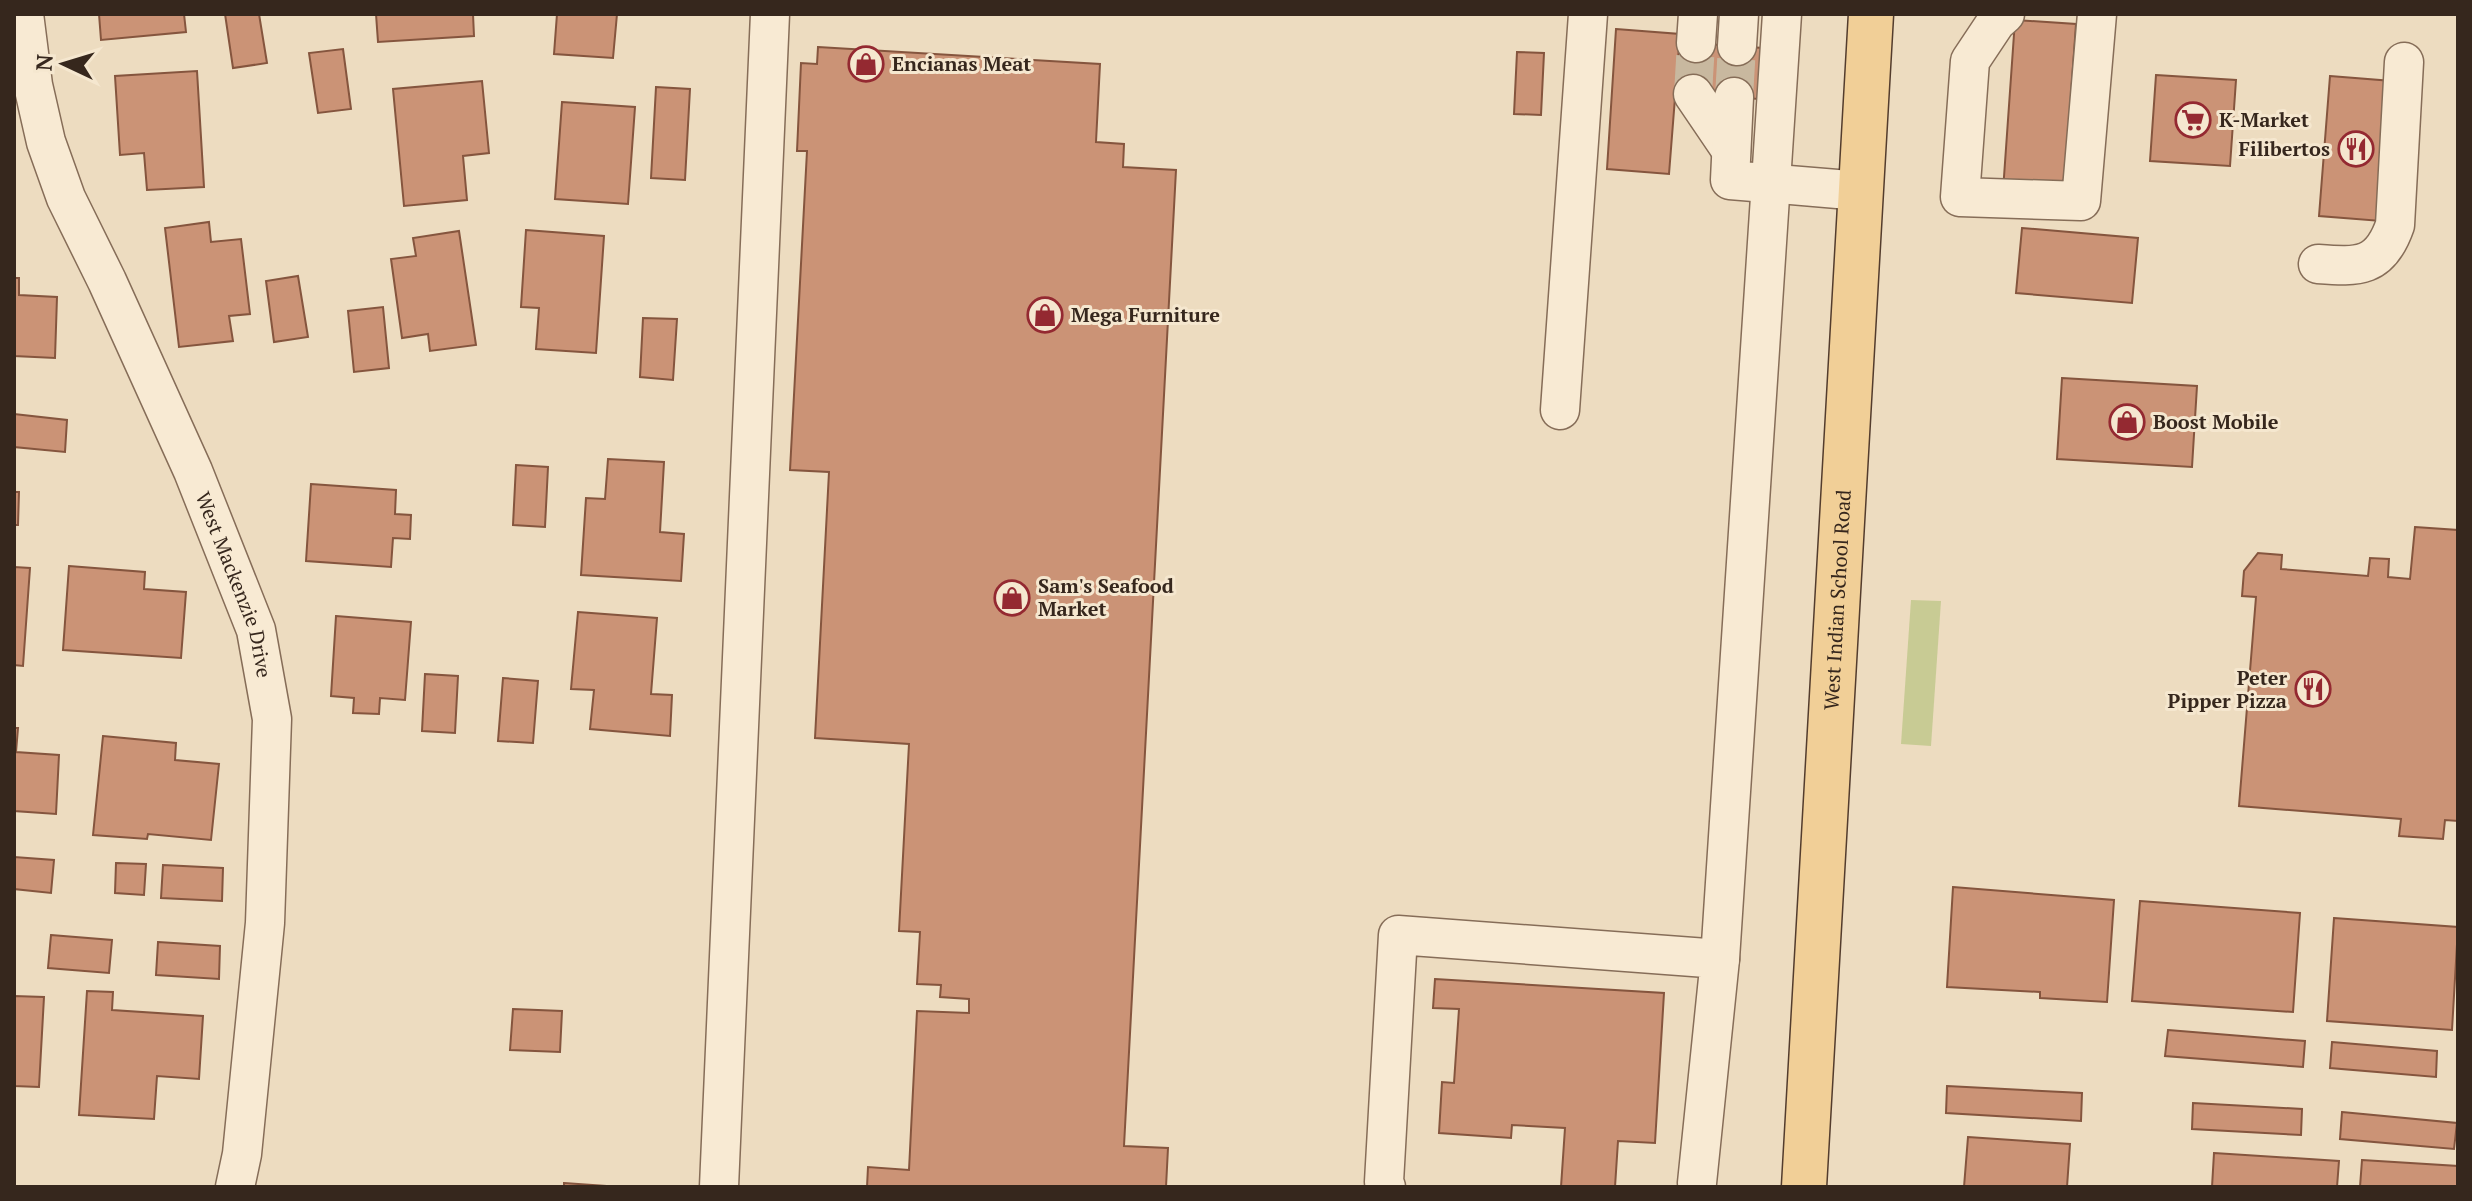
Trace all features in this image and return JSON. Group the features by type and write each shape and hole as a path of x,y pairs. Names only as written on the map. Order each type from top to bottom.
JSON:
{"main road":[{"name":"West Indian School Road","path":"1804,1187 1870,14"}],"lane":[{"name":"West Mackenzie Drive","path":"24,14 33,85 46,142 66,198 193,471 256,630 272,719 265,923 242,1154 235,1187"},
{"path":"719,1187 770,14"},
{"path":"1560,410 1588,14"},
{"path":"1697,1183 1720,959 1782,14"},
{"path":"2005,14 1996,22 1970,61 1960,197 2081,201 2097,14"},
{"path":"2318,264 2347,266 2371,261 2388,246 2395,225 2404,62"},
{"path":"1693,94 1731,150"},
{"path":"1734,97 1730,180 1861,191"},
{"path":"1386,1187 1398,935 1720,959"}],"green space":[{"path":"1911,600 1941,601 1931,746 1901,744"}],"building":[{"path":"99,14 184,14 186,32 101,40"},
{"path":"225,14 259,14 267,63 233,68"},
{"path":"376,14 473,14 474,36 378,42"},
{"path":"557,14 617,14 613,58 554,54"},
{"path":"2015,20 2076,24 2064,195 2003,191"},
{"path":"1616,29 1680,34 1669,174 1607,169"},
{"path":"1692,43 1777,49 1773,100 1688,94"},
{"path":"818,47 1100,64 1096,142 1124,144 1123,167 1176,170 1124,1146 1168,1148 1166,1187 867,1187 868,1167 909,1170 917,1011 969,1013 969,999 940,997 941,985 917,984 920,932 899,931 909,744 815,738 829,472 790,470 807,151 797,151 801,63 817,64"},
{"path":"343,49 351,109 318,113 309,53"},
{"path":"1517,52 1544,53 1541,115 1514,114"},
{"path":"197,71 204,187 147,190 144,153 120,155 115,76"},
{"name":"K-Market","path":"2156,75 2236,80 2230,166 2150,161"},
{"name":"Filibertos","path":"2330,76 2392,81 2381,221 2319,216"},
{"path":"482,81 489,153 463,156 467,200 404,206 393,89"},
{"path":"656,87 690,89 685,180 651,178"},
{"path":"562,102 635,107 628,204 555,199"},
{"path":"209,222 211,242 241,239 250,314 229,316 233,341 179,347 165,228"},
{"path":"2022,228 2138,238 2132,303 2016,293"},
{"path":"526,230 604,236 596,353 536,349 539,308 521,307"},
{"path":"459,231 476,345 430,351 428,334 402,338 391,259 416,256 413,238"},
{"path":"298,276 308,337 274,342 266,281"},
{"path":"14,278 19,278 19,295 57,297 55,358 14,356"},
{"path":"383,307 389,368 354,372 348,311"},
{"path":"643,318 677,319 673,380 640,377"},
{"name":"Boost Mobile","path":"2062,378 2197,386 2192,467 2057,459"},
{"path":"14,414 67,420 65,452 14,447"},
{"path":"608,459 664,462 660,532 684,534 681,581 581,575 586,498 605,499"},
{"path":"516,465 548,467 545,527 513,525"},
{"path":"311,484 396,490 395,514 411,515 410,539 393,538 391,567 306,561"},
{"path":"14,492 19,492 18,525 14,525"},
{"path":"2415,527 2458,530 2458,821 2445,820 2443,839 2399,836 2401,819 2239,806 2256,597 2242,596 2244,571 2258,553 2282,555 2281,569 2368,576 2370,558 2389,559 2388,577 2410,579"},
{"path":"69,566 145,572 144,589 186,592 181,658 63,650"},
{"path":"14,567 30,568 23,666 14,665"},
{"path":"578,612 657,618 651,694 672,695 670,736 590,729 594,690 571,689"},
{"path":"336,616 411,622 405,700 380,698 379,714 353,713 354,698 331,696"},
{"path":"425,674 458,676 455,733 422,731"},
{"path":"503,678 538,681 533,743 498,741"},
{"path":"14,728 18,728 16,752 59,755 56,814 14,811"},
{"path":"103,736 176,743 175,760 219,764 211,840 148,834 147,839 93,835"},
{"path":"14,857 54,860 51,893 14,889"},
{"path":"116,863 146,864 144,895 115,893"},
{"path":"163,865 223,868 222,901 161,898"},
{"path":"1953,887 2114,900 2107,1002 2040,998 2040,992 1947,987"},
{"path":"2140,901 2300,913 2293,1012 2132,1001"},
{"path":"2334,918 2458,927 2452,1030 2327,1021"},
{"path":"51,935 112,940 109,973 48,968"},
{"path":"158,942 220,946 219,979 156,975"},
{"path":"1435,979 1664,993 1655,1143 1618,1141 1615,1187 1561,1187 1565,1128 1512,1125 1511,1138 1439,1133 1442,1082 1454,1083 1459,1009 1433,1008"},
{"path":"87,991 113,992 112,1010 203,1016 199,1079 157,1076 154,1119 79,1115"},
{"path":"14,996 44,997 39,1087 14,1086"},
{"path":"513,1009 562,1011 560,1052 510,1050"},
{"path":"2168,1030 2305,1041 2303,1067 2165,1056"},
{"path":"2332,1042 2437,1051 2436,1077 2330,1068"},
{"path":"1947,1086 2082,1093 2081,1121 1946,1113"},
{"path":"2193,1103 2302,1109 2301,1135 2192,1129"},
{"path":"2342,1112 2457,1123 2454,1149 2340,1139"},
{"path":"1968,1137 2070,1144 2067,1187 1964,1187"},
{"path":"2214,1153 2339,1161 2337,1187 2212,1187"},
{"path":"2362,1160 2458,1166 2458,1187 2360,1187"},
{"path":"564,1183 621,1187 564,1187"}],"tunnel":[{"path":"1693,94 1696,43"},
{"path":"1734,97 1737,46"}],"place":[{"name":"Encianas Meat","path":"866,64"},
{"name":"K-Market","path":"2193,120"},
{"name":"Filibertos","path":"2356,149"},
{"name":"Mega Furniture","path":"1045,315"},
{"name":"Boost Mobile","path":"2127,422"},
{"name":"Sam's Seafood Market","path":"1012,598"},
{"name":"Peter Pipper Pizza","path":"2313,689"}]}
